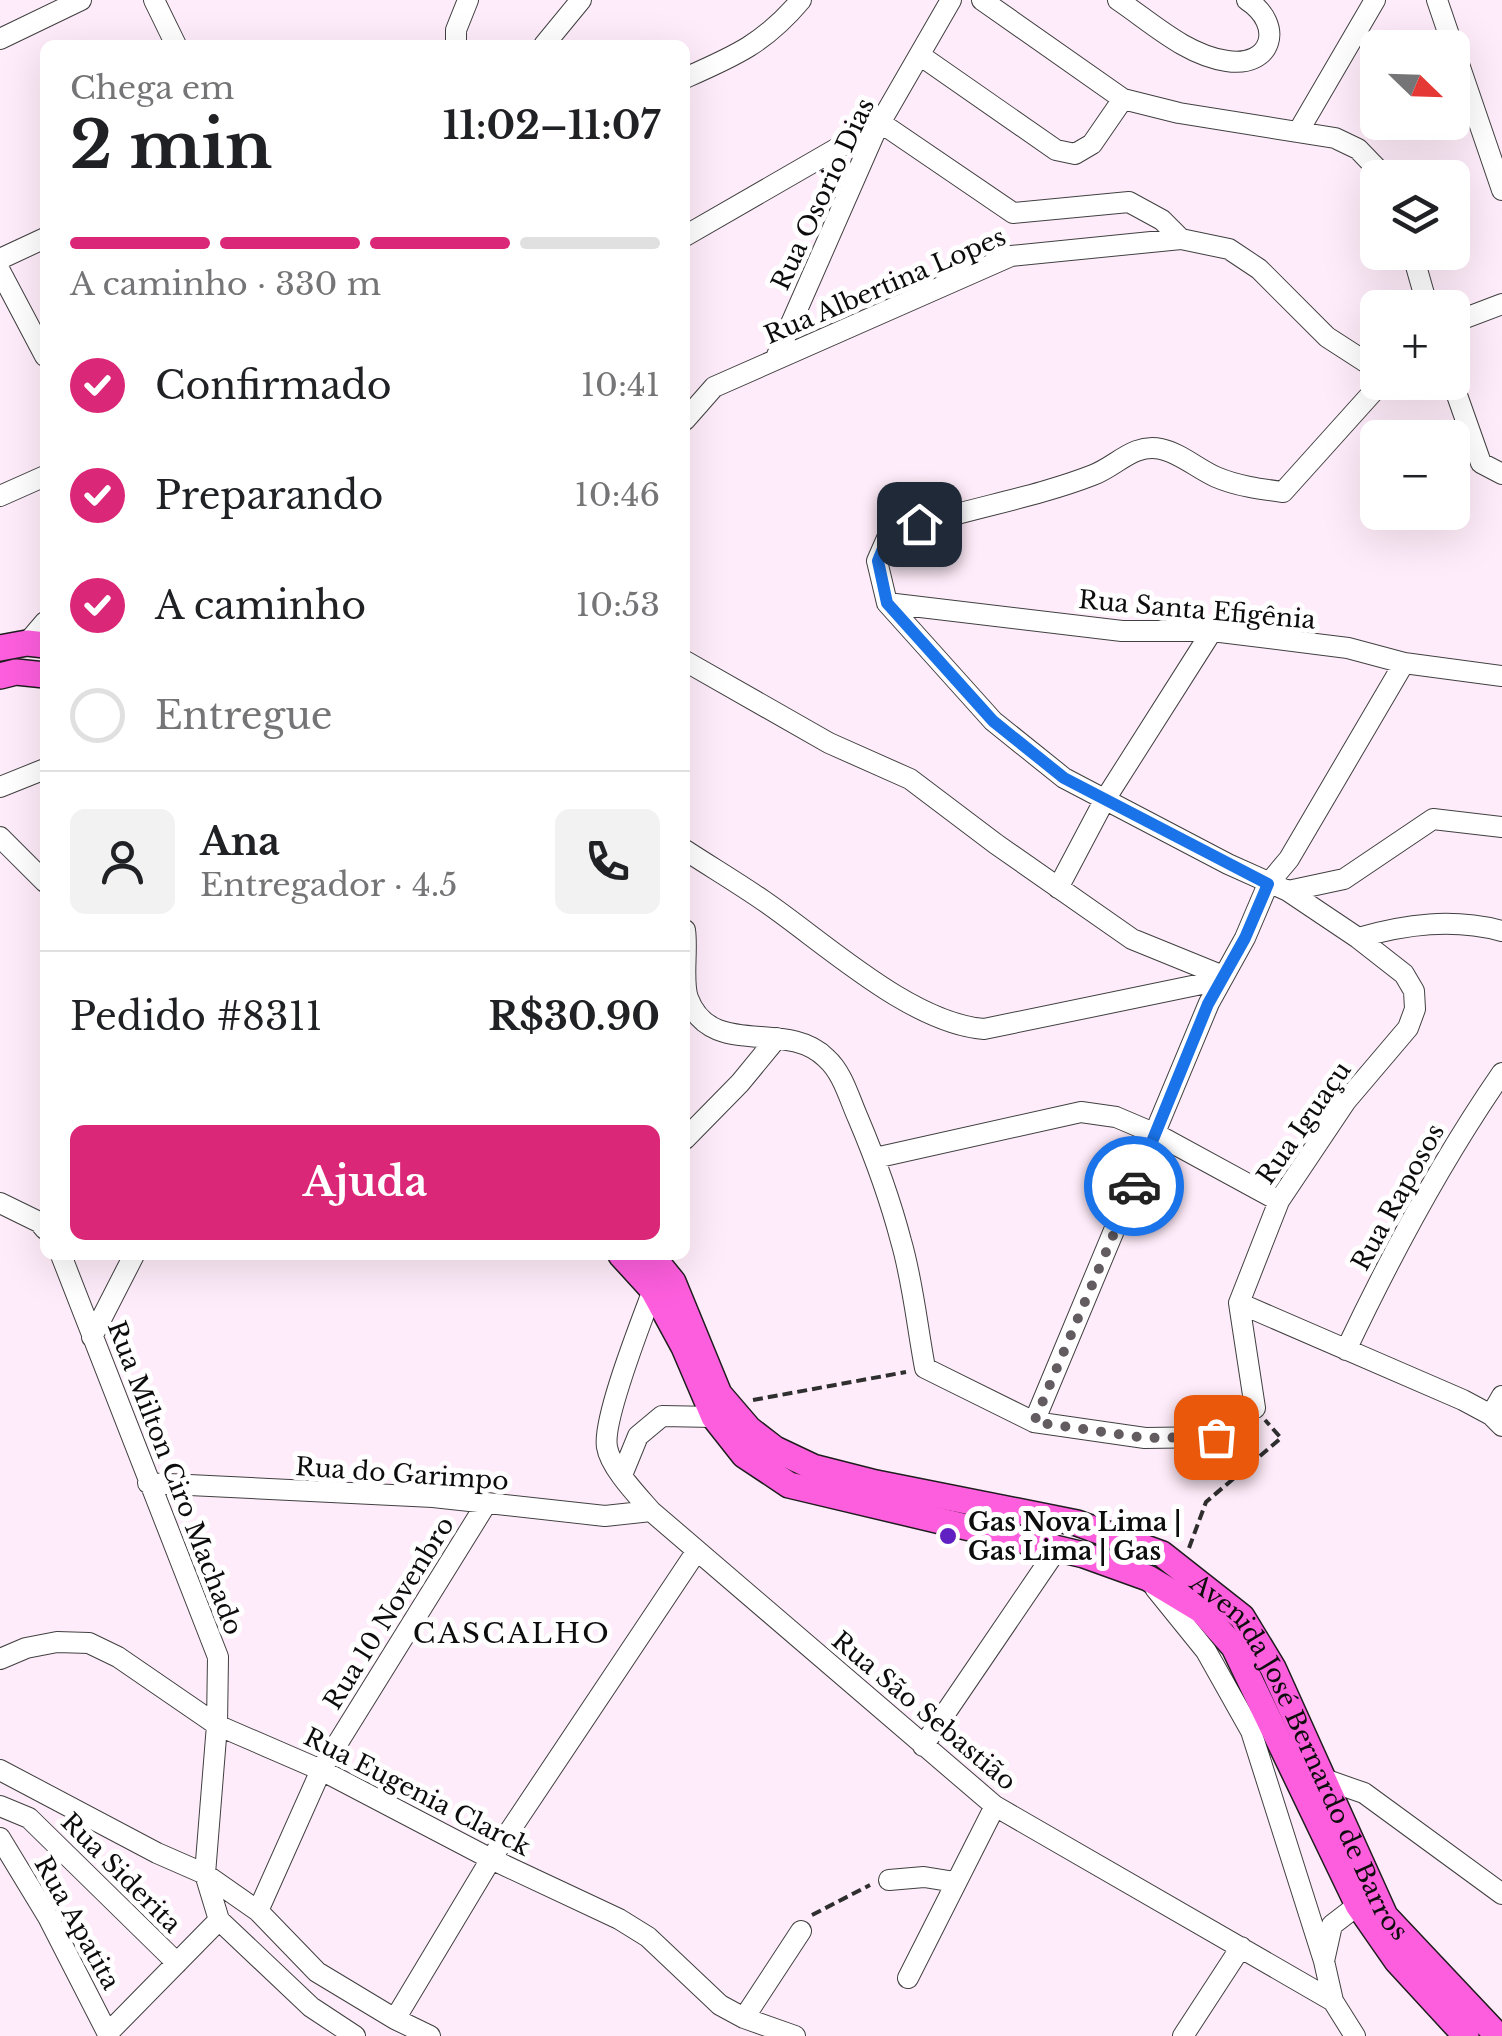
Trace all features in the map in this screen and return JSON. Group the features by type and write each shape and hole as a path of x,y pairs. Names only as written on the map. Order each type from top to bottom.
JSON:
{"main road":[{"path":"0,648 36,644"},
{"path":"0,676 16,672 40,674"},
{"name":"Avenida José Bernardo de Barros","path":"626,1260 653,1290 744,1455 789,1485 1057,1549 1148,1578 1201,1610 1234,1647 1358,1905 1398,1960 1466,2036"},
{"name":"Avenida José Bernardo de Barros","path":"655,1260 673,1282 719,1394 722,1411 775,1449 813,1467 1077,1523 1162,1554 1242,1616 1272,1668 1385,1916 1498,2036"}],"street":[{"path":"0,39 81,0"},
{"path":"154,0 174,40"},
{"path":"456,40 468,0"},
{"path":"548,40 580,0"},
{"path":"690,76 766,37 800,0"},
{"name":"Rua Osorio Dias","path":"775,360 882,123 950,0"},
{"path":"982,0 1123,99 1334,138 1358,149 1369,160"},
{"path":"1118,0 1194,52 1228,62 1250,61 1264,50 1270,31 1268,19 1247,0"},
{"path":"1298,132 1375,0"},
{"path":"1437,0 1502,190"},
{"path":"921,56 1056,150 1075,154 1092,144 1123,99"},
{"path":"690,233 882,123 1013,213 1129,202 1162,220 1182,239"},
{"name":"Rua Albertina Lopes","path":"690,414 714,388 1010,256 1182,239 1230,249 1259,269 1326,338 1360,359"},
{"path":"0,259 40,240"},
{"path":"0,271 40,343"},
{"path":"1470,316 1502,304"},
{"path":"887,603 878,561 888,536 919,524 1074,483 1106,470 1131,451 1161,449 1217,477 1283,492 1366,400"},
{"path":"1459,400 1481,463 1502,474"},
{"path":"0,496 40,478"},
{"name":"Rua Santa Efigênia","path":"887,603 1122,631 1212,631 1348,648 1404,663 1502,676"},
{"name":"Rua Iguaçu","path":"887,603 993,721 1064,778 1278,888 1358,938 1404,974 1414,991 1415,1009 1408,1028 1346,1101 1279,1201 1239,1303"},
{"path":"1058,888 1104,801 1212,631"},
{"path":"1034,1422 1222,978 1278,888 1289,859 1404,663"},
{"path":"690,664 829,743 910,779 1132,939 1222,978"},
{"path":"0,787 40,772"},
{"path":"1278,888 1344,879 1433,819 1502,827"},
{"path":"0,837 40,877"},
{"path":"690,853 765,902 845,962 958,1027 984,1028 1222,978"},
{"path":"1358,938 1402,925 1475,924 1502,932"},
{"path":"690,1002 697,1016 719,1034 777,1038 801,1044 825,1056 840,1075 875,1158 902,1243 925,1368 1034,1422 1145,1438 1216,1437"},
{"path":"690,1134 777,1038"},
{"name":"Rua Raposos","path":"1346,1350 1397,1244 1457,1138 1502,1073"},
{"path":"875,1158 1081,1112 1116,1117 1156,1134 1279,1201"},
{"path":"0,1202 40,1222"},
{"name":"Rua Milton Ciro Machado","path":"63,1260 218,1657 218,1725 205,1874"},
{"path":"92,1336 131,1260"},
{"path":"622,1474 607,1447 614,1406 653,1290"},
{"path":"1239,1303 1463,1400 1496,1421 1502,1396"},
{"path":"1239,1303 1255,1408"},
{"path":"622,1474 638,1436 662,1416 722,1411"},
{"name":"Rua São Sebastião","path":"622,1474 652,1511 696,1552 995,1806 1333,2000"},
{"name":"Rua do Garimpo","path":"148,1483 433,1497 605,1516 652,1511"},
{"name":"Rua 10 Novenbro","path":"258,1911 320,1770 486,1504"},
{"path":"923,1746 1057,1549"},
{"path":"395,2019 492,1859 696,1552"},
{"path":"1148,1578 1206,1651 1251,1732 1333,2000 1354,2036"},
{"name":"Rua Eugenia Clarck","path":"0,1660 26,1648 57,1642 89,1644 118,1658 218,1725 320,1770 492,1859 619,1918 648,1937 720,2005 796,2036"},
{"path":"0,1770 156,1853 205,1874 258,1911 317,1972 430,2036"},
{"path":"1324,1779 1364,1793 1502,1894"},
{"name":"Rua Siderita","path":"0,1806 30,1818 177,1963"},
{"path":"908,1978 995,1806"},
{"name":"Rua Apatita","path":"0,1838 48,1917 109,2034"},
{"path":"205,1874 219,1920 311,2007 355,2036"},
{"path":"889,1880 924,1877 955,1882"},
{"path":"1324,1961 1332,1925 1358,1905"},
{"path":"109,2034 219,1920"},
{"path":"744,2018 801,1931"},
{"path":"1183,2036 1242,1947"}],"path":[{"path":"722,1411 925,1368"},
{"path":"1181,1568 1206,1502 1280,1438 1255,1408"},
{"path":"801,1931 818,1909 889,1880"}],"way so far":[{"path":"1134,1186 1034,1422 1145,1438 1216,1437"}],"place":[{"name":"Gas Nova Lima | Gas Lima | Gas","path":"948,1536"}],"district":[{"name":"CASCALHO","path":"512,1633"}],"route":[{"path":"919,524 888,536 878,561 887,603 993,721 1064,778 1268,884 1245,938 1208,1004 1134,1186"}]}
